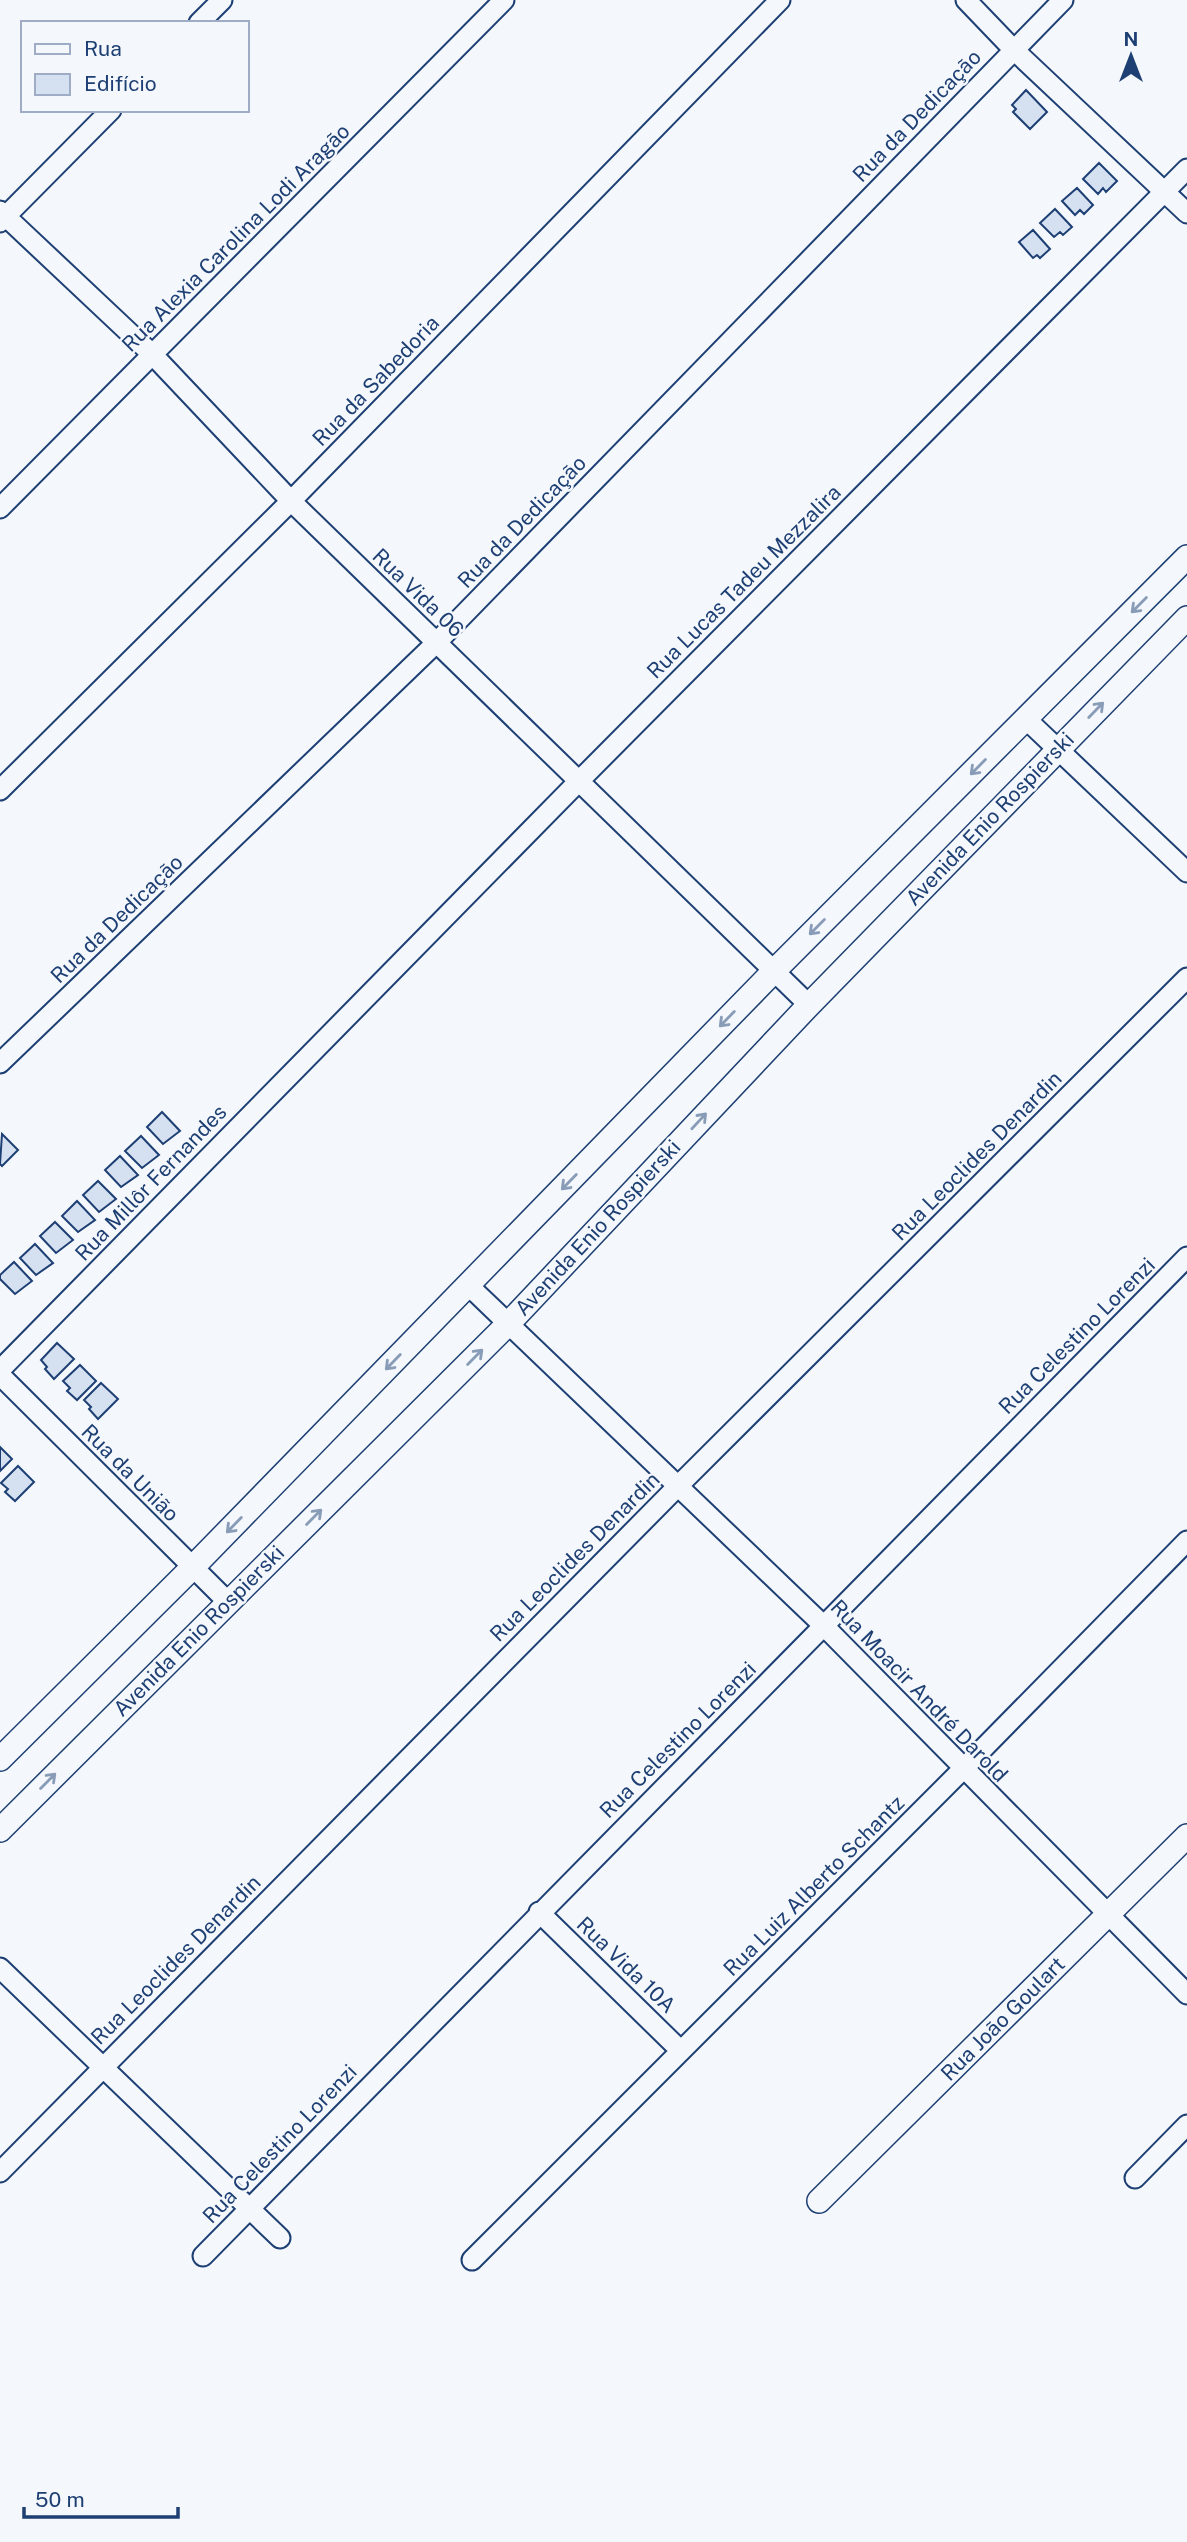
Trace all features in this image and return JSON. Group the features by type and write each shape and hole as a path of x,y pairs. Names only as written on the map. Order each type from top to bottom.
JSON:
{"street":[{"path":"201,21 222,0"},
{"name":"Rua Alexia Carolina Lodi Aragão","path":"0,508 504,0"},
{"name":"Rua da Sabedoria","path":"0,790 290,501 780,0"},
{"path":"966,0 1013,49 1187,214"},
{"name":"Rua da Dedicação","path":"0,1063 436,643 1063,0"},
{"path":"2,216 109,112"},
{"name":"Rua Lucas Tadeu Mezzalira","path":"335,1029 1187,169"},
{"name":"Rua Vida 06","path":"2,216 153,355 290,501 809,1005"},
{"name":"Avenida Enio Rospierski","path":"0,1759 193,1567 775,970 1187,557"},
{"name":"Avenida Enio Rospierski","path":"0,1829 508,1324 809,1005 1187,618"},
{"path":"1026,719 1187,872"},
{"name":"Rua Leoclides Denardin","path":"0,2172 678,1485 1187,978"},
{"name":"Rua Millôr Fernandes","path":"0,1370 335,1029"},
{"name":"Rua Celestino Lorenzi","path":"203,2256 1187,1257"},
{"name":"Rua Moacir André Darold","path":"468,1285 824,1626 1187,1994"},
{"name":"Rua da União","path":"0,1375 228,1602"},
{"name":"Rua Luiz Alberto Schantz","path":"472,2260 1187,1541"},
{"name":"Rua João Goulart","path":"819,2201 1187,1836"},
{"name":"Rua Vida 10A","path":"539,1912 681,2051"},
{"path":"0,1968 280,2238"},
{"path":"1135,2178 1187,2125"}],"building":[{"path":"1026,90 1047,112 1030,129 1013,112 1016,109 1012,105"},
{"path":"1099,163 1117,181 1106,192 1103,188 1098,194 1083,179"},
{"path":"1077,188 1093,205 1084,214 1080,210 1075,215 1062,201"},
{"path":"1055,209 1072,227 1063,235 1060,232 1054,237 1040,223"},
{"path":"1033,230 1050,249 1040,258 1037,255 1033,258 1019,242"},
{"path":"162,1112 180,1131 163,1144 147,1127"},
{"path":"2,1134 18,1150 2,1166 0,1164"},
{"path":"141,1136 159,1155 142,1168 125,1151"},
{"path":"120,1156 138,1175 121,1187 105,1170"},
{"path":"98,1181 116,1199 99,1212 83,1195"},
{"path":"77,1201 95,1220 78,1232 62,1216"},
{"path":"55,1222 73,1240 56,1253 40,1236"},
{"path":"35,1244 53,1263 36,1275 20,1258"},
{"path":"14,1262 32,1281 15,1294 0,1279 0,1275"},
{"path":"57,1343 74,1359 54,1379 41,1360"},
{"path":"80,1365 96,1381 77,1400 67,1391 70,1388 63,1381"},
{"path":"101,1383 118,1399 98,1419 84,1400"},
{"path":"0,1447 12,1459 0,1471"},
{"path":"18,1466 34,1482 15,1501 5,1492 8,1489 1,1483"}]}
